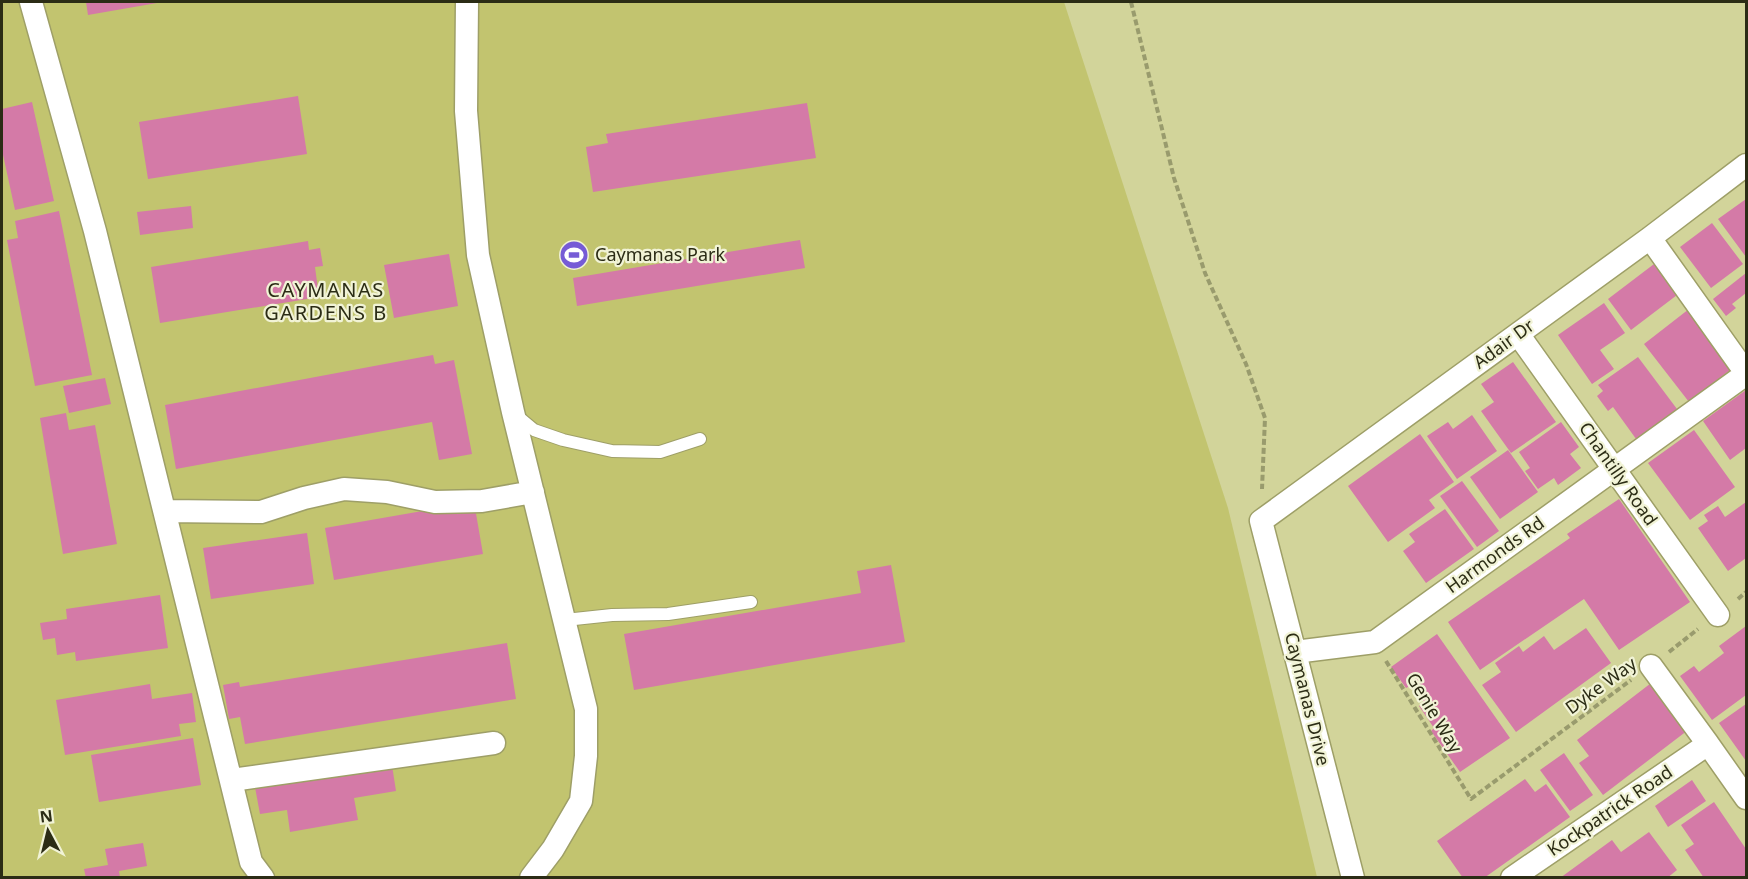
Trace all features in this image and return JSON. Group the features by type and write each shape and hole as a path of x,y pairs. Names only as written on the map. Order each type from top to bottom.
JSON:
{"street":[{"path":"31,2 95,231 251,862 263,878"},
{"path":"467,2 466,111 478,255 513,412 586,709 586,756 581,801 553,849 531,878"},
{"name":"Adair Dr","path":"1261,521 1650,238 1746,165"},
{"path":"1650,238 1746,373"},
{"name":"Chantilly Road","path":"1518,334 1718,615"},
{"name":"Harmonds Rd","path":"1375,642 1746,373"},
{"path":"165,511 261,512 304,498 344,489 387,492 435,502 482,501 533,492"},
{"name":"Caymanas Drive","path":"1261,521 1353,878"},
{"path":"1295,652 1375,642"},
{"path":"1651,666 1746,798"},
{"path":"232,780 494,743"},
{"name":"Kockpatrick Road","path":"1512,878 1708,744"}],"lane":[{"path":"513,412 534,430 563,440 612,451 660,452 700,439"},
{"path":"565,620 612,615 668,614 751,602"}],"path":[{"path":"1131,2 1174,178 1205,273 1246,364 1265,418 1261,521"},
{"name":"Dyke Way","path":"1471,799 1651,666 1746,592"},
{"name":"Genie Way","path":"1375,642 1471,799"}],"green space":[{"name":"Caymanas Park","path":"2,2 1064,2 1228,508 1317,877 2,878"}],"building":[{"path":"86,2 157,2 157,3 88,15"},
{"path":"298,96 307,154 148,179 139,122"},
{"path":"32,102 54,201 15,210 2,150 2,109"},
{"path":"807,103 816,158 593,192 586,147 608,143 606,134"},
{"path":"1746,199 1746,257 1718,219"},
{"path":"191,206 193,228 140,235 137,212"},
{"path":"59,211 92,375 35,386 7,240 18,238 15,221"},
{"path":"1712,223 1743,264 1711,288 1680,247"},
{"path":"800,240 805,268 577,306 573,278"},
{"path":"308,241 309,250 320,248 323,266 315,267 319,297 160,323 151,267"},
{"path":"449,254 458,306 394,318 384,265"},
{"path":"1658,261 1681,292 1631,330 1608,299"},
{"path":"1746,273 1746,293 1732,304 1736,308 1726,316 1713,299"},
{"path":"1604,303 1625,333 1600,350 1614,369 1592,384 1558,335"},
{"path":"1689,309 1734,367 1689,402 1644,344"},
{"path":"433,355 435,364 454,360 472,454 439,460 432,422 176,469 165,405"},
{"path":"1638,357 1680,413 1639,443 1613,407 1608,411 1597,396 1603,391 1598,385"},
{"path":"1513,362 1556,422 1511,453 1481,411 1494,402 1481,384"},
{"path":"105,378 111,404 69,413 63,386"},
{"path":"1746,390 1746,448 1730,460 1703,421"},
{"path":"66,413 69,430 95,425 117,544 63,554 40,418"},
{"path":"1472,415 1497,451 1457,479 1427,436 1448,422 1453,429"},
{"path":"1561,422 1579,447 1570,454 1581,468 1558,485 1554,478 1538,489 1525,471 1530,468 1519,452"},
{"path":"1694,430 1735,487 1690,520 1648,463"},
{"path":"1420,434 1454,482 1429,500 1435,508 1388,542 1348,486"},
{"path":"1508,450 1538,492 1500,519 1470,477"},
{"path":"1462,481 1499,531 1477,547 1440,496"},
{"path":"1619,499 1690,602 1619,650 1584,599 1480,670 1448,622 1570,538 1567,534"},
{"path":"474,502 483,554 334,580 325,528"},
{"path":"1746,502 1746,558 1728,571 1698,528 1708,521 1704,515 1718,506 1725,517"},
{"path":"1445,509 1474,549 1426,583 1403,551 1415,542 1409,534"},
{"path":"307,533 314,584 211,599 203,548"},
{"path":"891,565 905,642 634,690 624,634 861,593 857,571"},
{"path":"160,595 168,648 76,661 75,652 57,655 55,638 43,640 40,623 67,619 66,609"},
{"path":"1746,626 1746,695 1712,720 1680,676 1694,666 1699,672 1724,653 1719,646"},
{"path":"1586,628 1611,663 1516,732 1482,685 1501,672 1495,663 1519,646 1523,652 1544,636 1554,650"},
{"path":"1437,634 1510,738 1460,772 1431,731 1434,728 1419,706 1424,703 1412,685 1406,688 1391,667"},
{"path":"507,643 516,699 245,744 240,717 229,719 223,685 239,682 240,687"},
{"path":"1655,680 1692,727 1603,795 1579,763 1589,756 1577,740"},
{"path":"150,684 152,699 192,693 196,722 179,724 181,736 65,755 56,700"},
{"path":"1746,704 1746,761 1719,723"},
{"path":"193,738 201,785 99,802 91,755"},
{"path":"1564,753 1593,795 1570,811 1540,770"},
{"path":"391,759 396,791 354,798 358,820 290,832 287,810 260,814 254,782"},
{"path":"1525,779 1535,792 1546,784 1570,817 1484,878 1463,878 1437,841"},
{"path":"1692,780 1706,801 1668,827 1655,806"},
{"path":"1714,802 1746,849 1746,878 1704,878 1685,850 1694,844 1681,825"},
{"path":"1649,832 1677,870 1667,878 1560,878 1612,840 1621,852"},
{"path":"143,843 147,866 119,871 120,878 86,878 84,869 108,865 105,849"}],"place":[{"name":"Caymanas Park","path":"574,255"}],"district":[{"name":"CAYMANAS GARDENS B","path":"326,302"}]}
